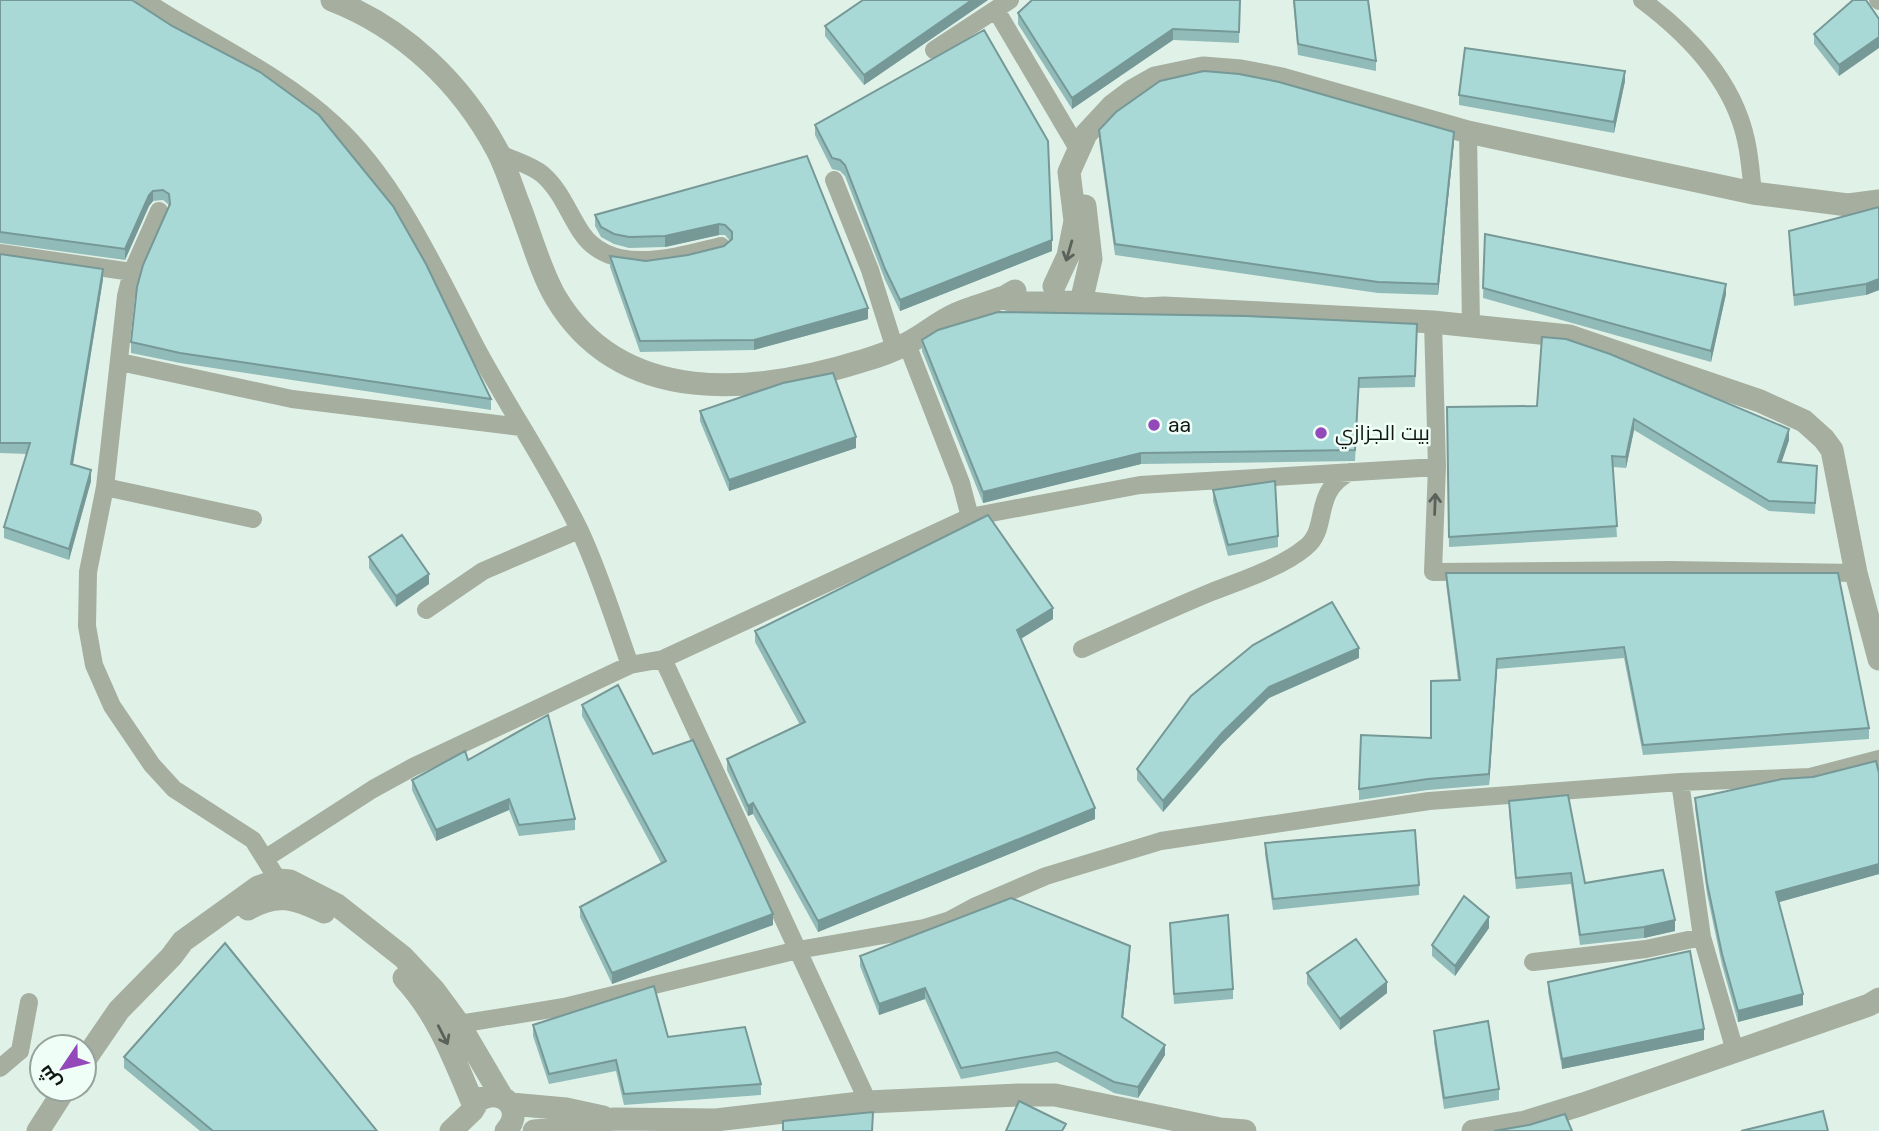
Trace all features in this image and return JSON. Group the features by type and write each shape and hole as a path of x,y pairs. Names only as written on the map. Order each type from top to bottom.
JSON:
{"street":[{"path":"144,0 187,29 288,86 334,123 369,164 408,220 521,427 549,471 599,574 630,665"},
{"path":"332,0 393,32 435,66 464,98 499,153 554,295 568,317 586,337 629,366 653,375 703,385 770,383 863,361 901,346 959,313 1004,298 1009,293 1022,288 1054,286 1144,309 1433,322 1569,336 1760,401 1804,421 1824,439 1832,450 1856,573 1879,659"},
{"path":"1642,0 1679,29 1710,63 1730,97 1746,139 1753,193"},
{"path":"934,50 1003,5 1075,157 1081,177 1090,245 1089,273 1083,294"},
{"path":"1054,286 1068,256 1075,221 1069,177 1086,134 1104,114 1132,91 1155,78 1203,68 1241,71 1282,79 1468,132 1753,193 1848,205 1879,201"},
{"path":"1468,132 1471,326"},
{"path":"499,153 542,174 558,194 583,236 592,245 618,258 665,258 721,246"},
{"path":"834,180 901,346 961,483 971,517"},
{"path":"159,211 132,272 127,296 105,487 88,572 86,626 94,665 112,706 152,765 174,789 253,840 278,880"},
{"path":"0,253 132,272"},
{"path":"1004,298 1020,303 1083,294"},
{"path":"1433,322 1437,467 1433,572 1671,570 1856,573"},
{"path":"120,362 292,399 521,427"},
{"path":"266,858 373,789 413,767 630,665 663,659 971,517 1140,485 1437,467"},
{"path":"1082,649 1238,582 1306,547 1316,531 1329,489 1337,479 1350,472"},
{"path":"105,487 253,519"},
{"path":"426,610 483,571 579,530"},
{"path":"663,659 867,1102"},
{"path":"459,1024 564,1007 798,950 924,928 950,920 1046,876 1161,841 1429,801 1680,782 1810,777 1879,759"},
{"path":"1680,782 1702,937 1735,1051"},
{"path":"98,1041 119,1010 171,957 183,940 258,887 278,880 290,881 337,905 399,963 434,1019 475,1116"},
{"path":"171,957 190,950 230,920 272,898 287,898 322,911 434,990 459,1024 507,1101 514,1115 512,1125 506,1131"},
{"path":"1533,962 1646,949 1702,937"},
{"path":"1473,1131 1537,1118 1869,1005 1879,999"},
{"path":"0,1068 20,1051 29,1002"},
{"path":"450,1131 475,1116 486,1096 494,1094 507,1101 613,1119 724,1126 867,1102 1018,1095 1055,1096 1220,1129 1245,1131"},
{"path":"38,1131 56,1103"},
{"path":"534,1131 613,1119"}],"building":[{"path":"0,0 132,0 172,26 260,72 319,115 393,206 426,264 491,399 180,353 131,342 137,287 143,265 170,204 169,194 163,190 153,191 149,195 125,249 0,232"},
{"path":"863,0 972,0 864,75 825,26"},
{"path":"1032,0 1240,0 1239,32 1173,29 1072,98 1018,13"},
{"path":"1294,0 1368,0 1376,61 1298,44"},
{"path":"1853,0 1866,0 1879,19 1879,37 1839,65 1814,34"},
{"path":"984,30 1048,141 1052,240 900,300 885,269 845,165 832,158 815,125"},
{"path":"1465,48 1625,71 1614,122 1459,95"},
{"path":"1204,71 1239,74 1279,82 1454,132 1438,284 1378,282 1115,244 1099,130 1116,112 1160,81"},
{"path":"807,156 868,308 754,340 640,341 610,256 646,261 688,255 724,246 732,239 732,232 725,225 719,224 665,236 629,237 614,234 601,227 595,215"},
{"path":"1879,207 1879,279 1866,284 1794,295 1789,231"},
{"path":"1485,234 1726,284 1711,351 1483,288"},
{"path":"0,254 103,269 71,464 91,470 69,549 4,527 30,443 0,443"},
{"name":"aa","path":"998,312 1247,316 1417,324 1415,376 1359,378 1355,450 1141,453 983,492 922,340 938,330"},
{"path":"1542,337 1566,339 1610,354 1789,429 1778,462 1817,466 1815,503 1769,501 1634,419 1626,457 1612,456 1617,526 1449,537 1447,407 1537,406"},
{"path":"833,373 856,437 729,480 700,411 783,383"},
{"path":"1275,481 1278,536 1228,545 1213,490"},
{"path":"988,515 1053,608 1017,630 1095,808 818,921 753,803 748,806 727,759 805,722 755,631"},
{"path":"402,535 429,574 396,596 369,557"},
{"path":"1446,573 1838,573 1869,728 1643,745 1624,647 1497,659 1489,774 1359,789 1361,735 1431,738 1431,681 1460,680"},
{"path":"1332,602 1359,648 1269,687 1222,733 1163,801 1137,769 1191,696 1253,645"},
{"path":"618,685 653,754 693,740 773,914 612,973 580,907 666,861 582,705"},
{"path":"548,715 575,819 519,825 509,799 436,830 412,780 465,751 468,760"},
{"path":"1876,761 1879,773 1879,864 1776,892 1803,994 1738,1011 1722,954 1707,883 1695,798 1782,779 1813,777"},
{"path":"1568,795 1585,883 1663,870 1675,920 1580,935 1571,873 1516,878 1509,801"},
{"path":"1415,830 1419,885 1273,899 1265,843"},
{"path":"1464,896 1489,917 1455,966 1432,945"},
{"path":"1011,898 1130,946 1122,1017 1165,1045 1138,1087 1114,1082 1057,1052 961,1068 925,988 879,1004 860,956"},
{"path":"1228,915 1233,989 1174,994 1170,923"},
{"path":"1356,939 1387,982 1340,1019 1307,973"},
{"path":"225,943 377,1131 213,1131 124,1057"},
{"path":"1690,951 1704,1029 1562,1059 1548,982"},
{"path":"654,986 668,1037 745,1027 761,1084 624,1094 616,1060 549,1074 533,1025"},
{"path":"1488,1021 1499,1089 1444,1098 1434,1031"},
{"path":"1019,1101 1066,1124 1062,1131 1006,1131"},
{"path":"1823,1111 1828,1131 1741,1131"},
{"path":"873,1112 872,1131 783,1131 783,1121"},
{"path":"1565,1114 1572,1131 1494,1131 1529,1125"}],"place":[{"name":"aa","path":"1154,425"},
{"name":"بيت الجزازي","path":"1321,433"}]}
